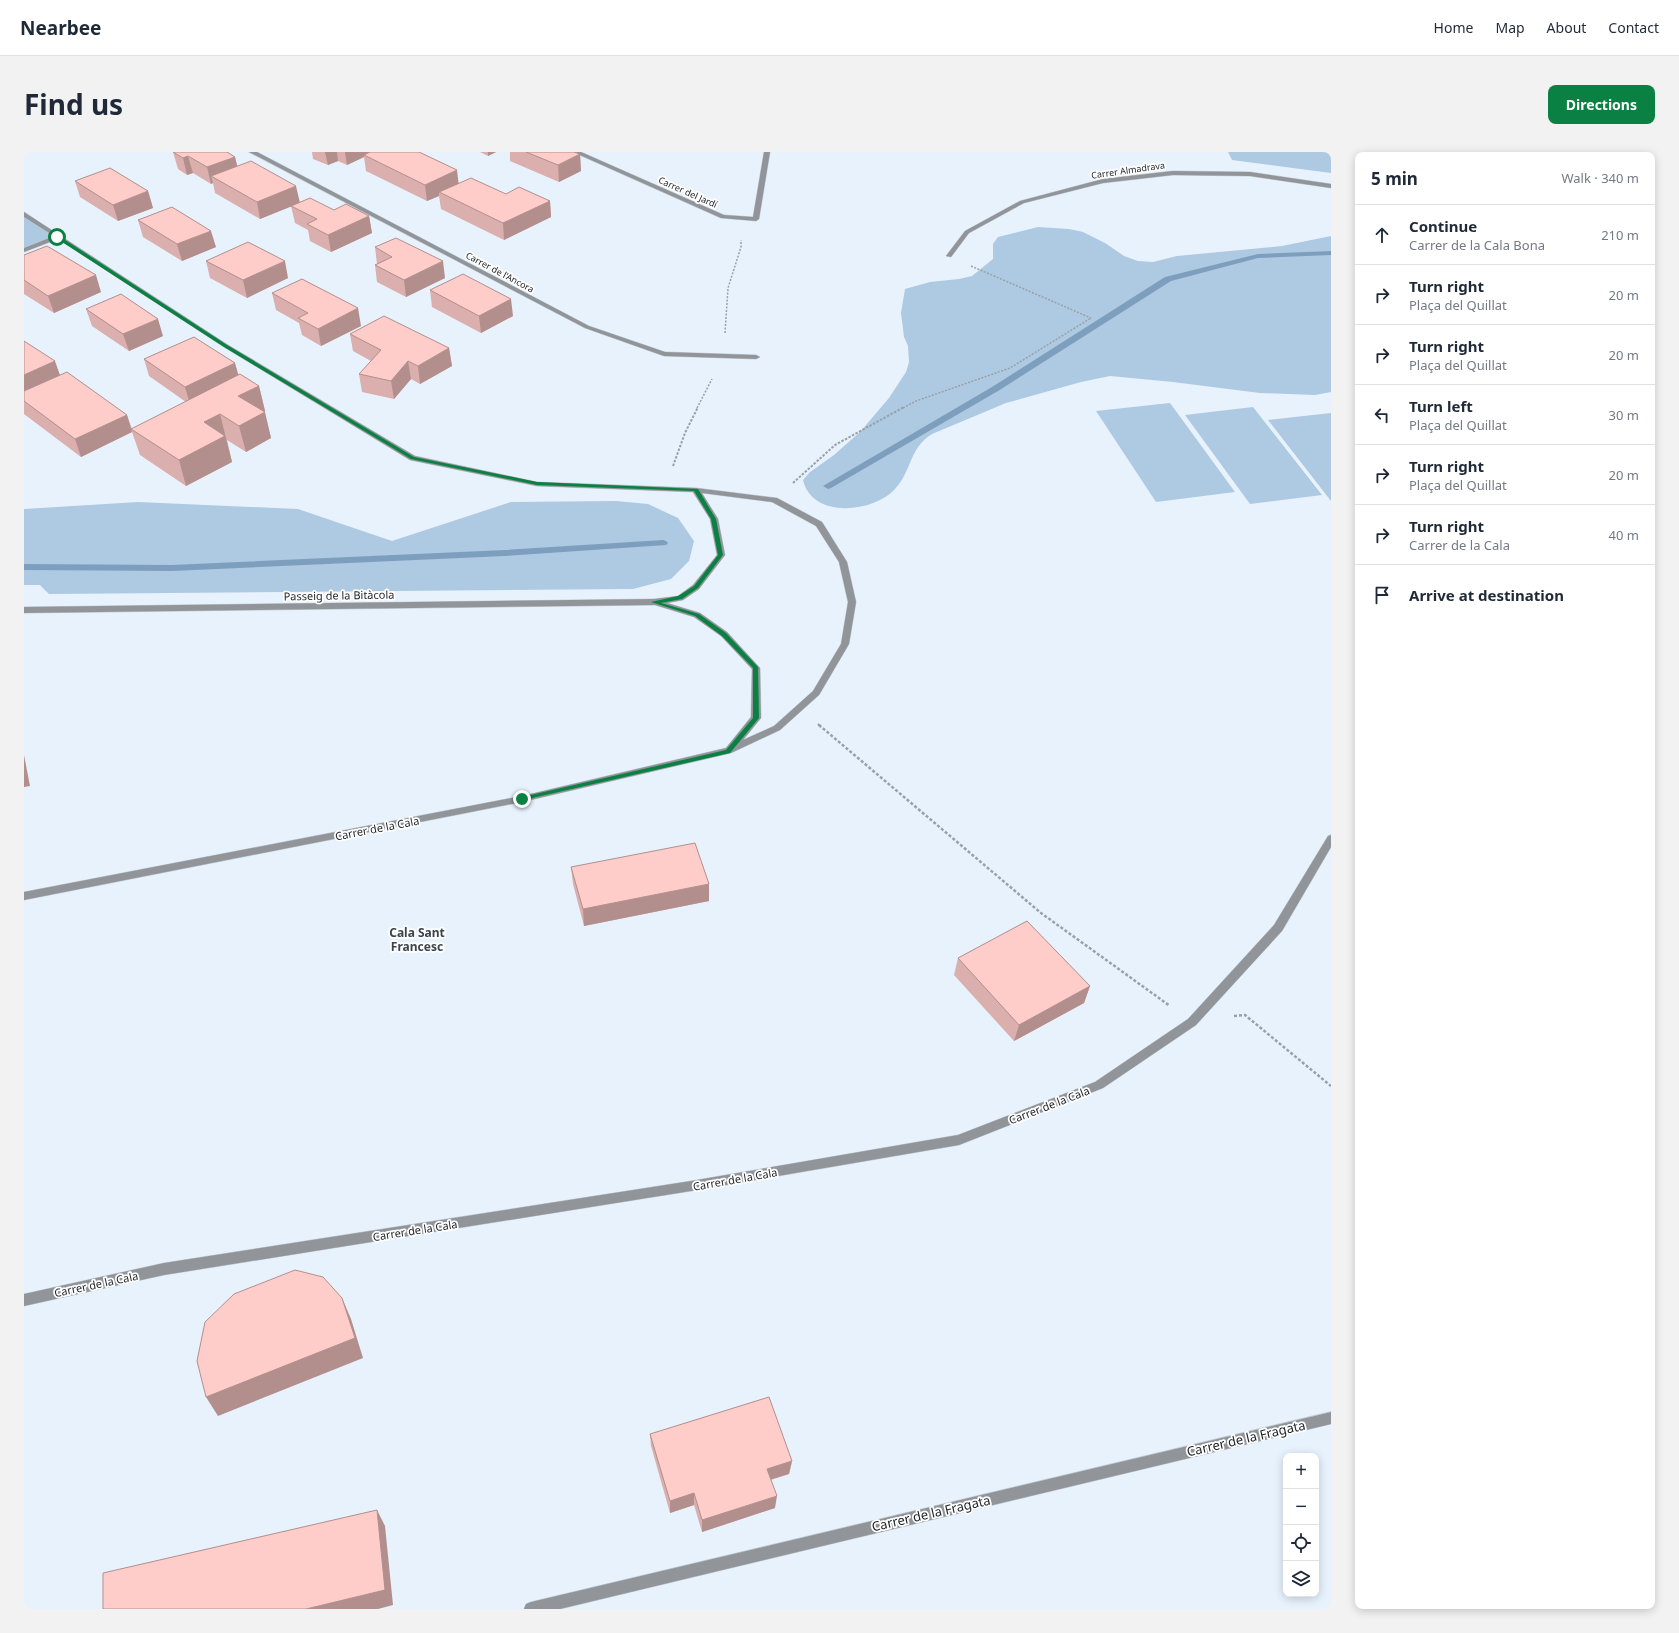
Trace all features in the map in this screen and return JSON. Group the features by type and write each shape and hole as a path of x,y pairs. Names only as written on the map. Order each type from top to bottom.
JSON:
{"street":[{"name":"Carrer de l'Ancora","path":"252,152 587,327 664,354 756,357"},
{"name":"Carrer del Jardí","path":"576,152 723,217 756,218 767,152"},
{"name":"Carrer Almadrava","path":"949,256 967,232 1022,202 1103,181 1173,173 1250,174 1331,186"},
{"path":"24,214 57,237 226,346 413,458 537,484 696,490 774,500"},
{"path":"24,250 57,237"},
{"path":"654,602 680,598 696,587 721,555 714,519 696,490"},
{"name":"Carrer de la Cala","path":"24,896 522,799 728,751 777,728 816,693 845,644 852,602 843,562 819,524 774,500"},
{"path":"654,602 697,615 724,634 756,668 756,718 728,751"},
{"name":"Passeig de la Bitàcola","path":"24,610 654,602"},
{"name":"Carrer de la Cala","path":"24,1300 164,1269 691,1186 959,1140 1099,1085 1192,1022 1278,928 1331,839"},
{"name":"Carrer de la Fragata","path":"531,1609 1331,1418"}],"path":[{"path":"725,340 728,288 742,247"},
{"path":"774,500 835,445 916,401 1010,368 1091,318 989,274"},
{"path":"672,471 685,433 714,376"},
{"path":"800,708 1041,914 1192,1022 1245,1015 1331,1086"}],"shaded area":[{"path":"1228,152 1331,152 1331,173 1232,160"},
{"path":"24,214 57,237 24,250"},
{"path":"1038,227 1069,229 1083,232 1105,243 1124,256 1138,261 1153,262 1177,256 1282,246 1331,236 1331,392 1315,395 1260,393 1110,376 1081,382 1006,403 932,434 919,446 901,482 885,497 873,503 859,507 844,508 830,506 818,501 809,493 803,480 810,472 834,455 860,432 889,398 906,372 909,362 908,346 904,337 901,313 905,289 930,282 972,276 993,259 993,244 998,237"},
{"path":"1170,403 1235,492 1156,502 1096,411"},
{"path":"1253,407 1322,495 1250,504 1185,415"},
{"path":"1331,413 1331,501 1268,420"},
{"path":"616,501 648,504 678,518 694,541 689,561 671,579 633,589 49,594 40,585 24,585 24,509 138,502 298,509 392,541 511,502"}],"building":[{"path":"173,152 227,152 235,157 207,167 188,156 183,158"},
{"path":"370,152 419,152 457,170 425,185 364,155"},
{"path":"526,152 574,152 580,154 558,165"},
{"path":"251,161 296,186 257,202 211,176"},
{"path":"110,168 148,191 113,205 75,181"},
{"path":"471,178 506,194 519,187 550,201 503,223 439,192"},
{"path":"310,198 334,210 346,204 369,216 328,235 307,224 317,219 291,206"},
{"path":"172,207 211,231 177,244 138,220"},
{"path":"396,238 443,261 404,280 375,265 392,257 375,247"},
{"path":"248,242 285,261 243,280 206,261"},
{"path":"47,246 96,275 48,296 24,280 24,255"},
{"path":"463,274 511,299 479,316 430,290"},
{"path":"302,279 358,308 318,329 298,318 308,313 272,293"},
{"path":"121,294 158,319 123,334 86,309"},
{"path":"384,316 449,348 418,366 408,361 391,381 359,374 381,350 350,334"},
{"path":"194,337 235,363 185,387 144,359"},
{"path":"24,341 55,361 24,375"},
{"path":"67,372 127,415 75,439 24,401 24,391"},
{"path":"240,374 259,386 238,396 265,412 239,426 220,414 204,422 225,436 179,460 131,429"},
{"path":"695,843 709,884 583,909 571,867"},
{"path":"1027,921 1090,986 1019,1025 958,958"},
{"path":"295,1270 323,1277 342,1298 355,1338 206,1397 197,1361 205,1322 234,1294"},
{"path":"769,1397 792,1461 767,1469 777,1496 702,1520 694,1493 670,1501 650,1434"},
{"path":"377,1510 385,1590 306,1609 103,1609 103,1573"}],"waterway":[{"path":"828,486 995,389 1168,279 1258,256 1331,253"},
{"path":"24,567 172,568 505,553 663,543"}],"district":[{"name":"Cala Sant Francesc","path":"417,939"}],"route":[{"path":"57,237 226,346 413,458 537,484 696,490 714,519 721,555 696,587 680,598 654,602 697,615 724,634 756,668 756,718 728,751 522,799"}]}
